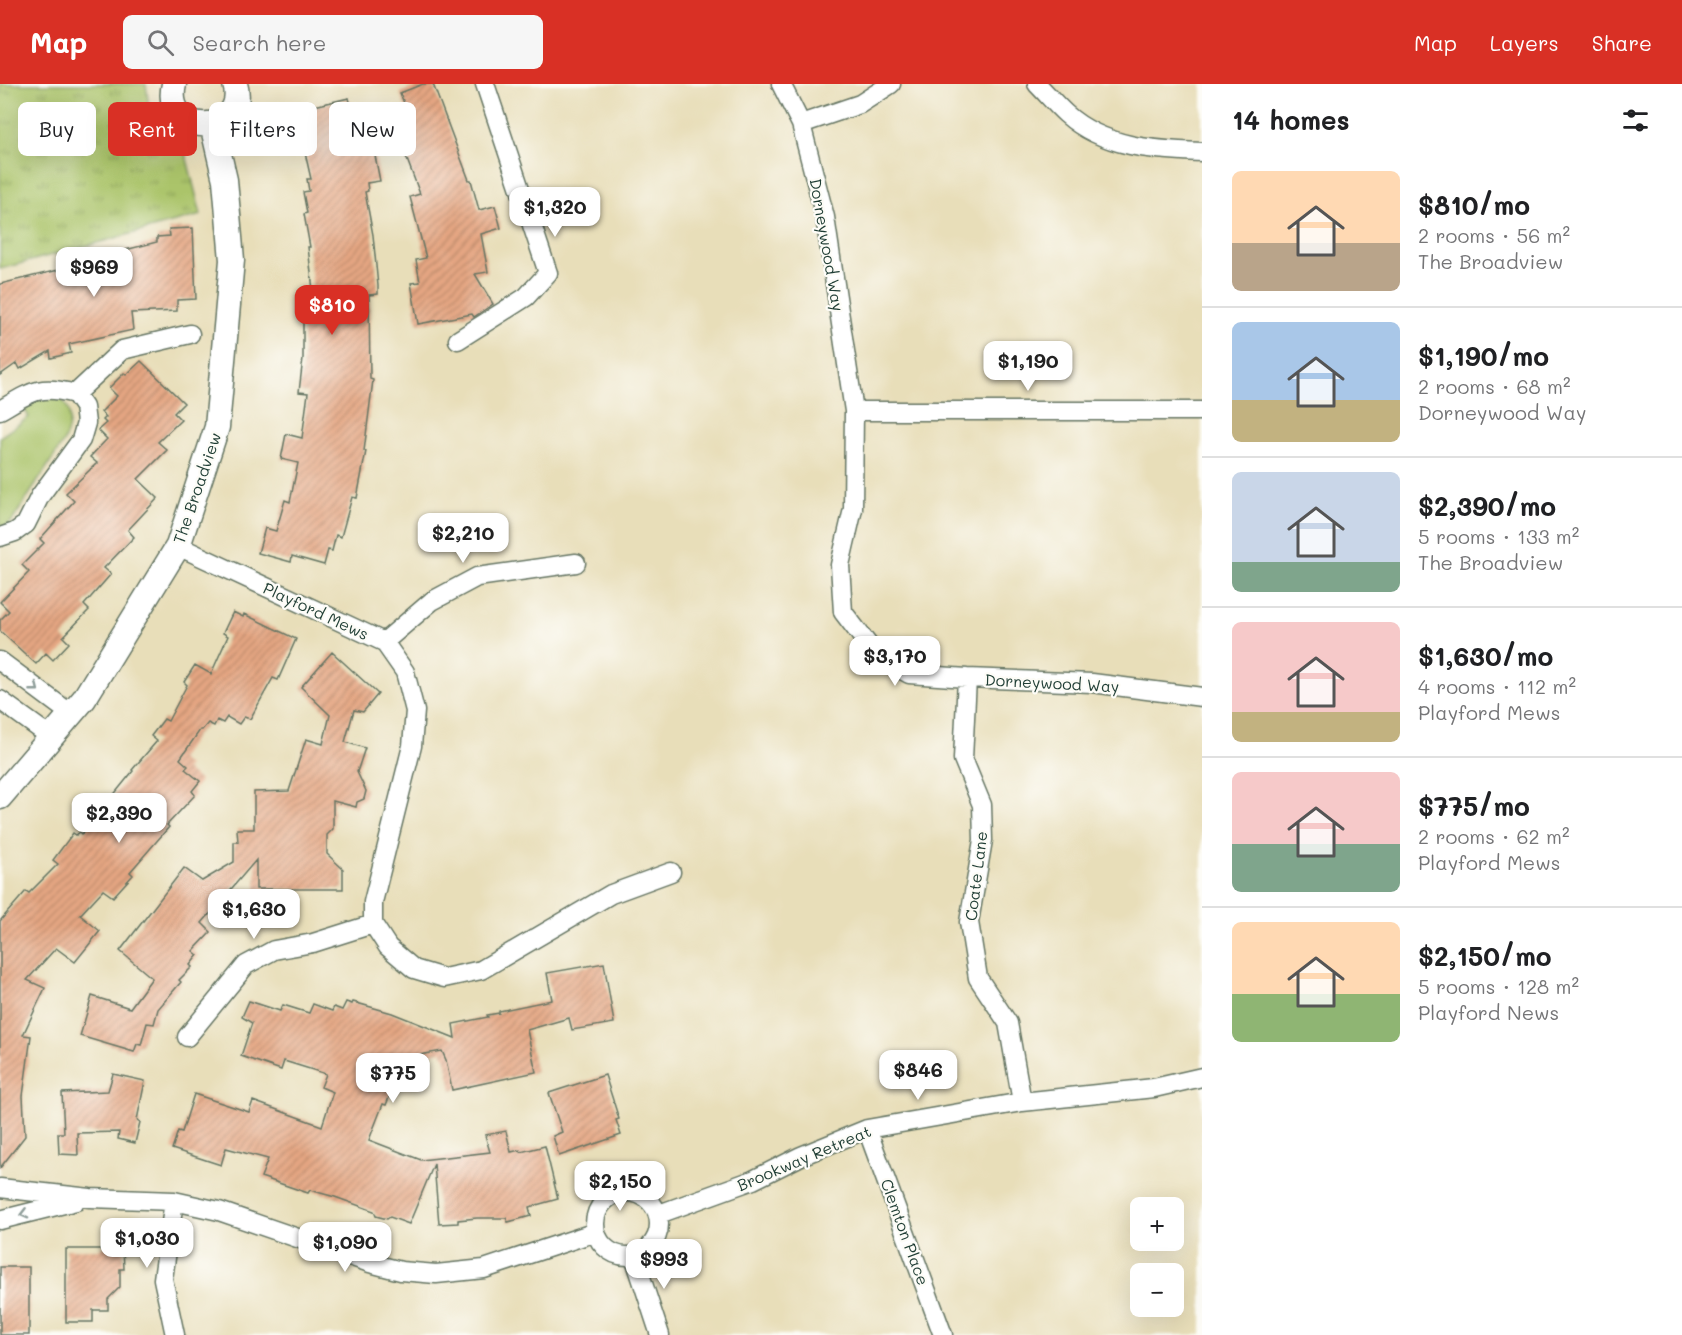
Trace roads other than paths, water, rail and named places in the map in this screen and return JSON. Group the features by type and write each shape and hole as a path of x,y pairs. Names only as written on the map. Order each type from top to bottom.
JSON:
{"street":[{"path":"174,84 172,92 174,105 180,114 187,121 198,125 209,124"},
{"path":"235,84 237,97 235,102"},
{"path":"459,340 526,297 548,273 485,84"},
{"name":"Dorneywood Way","path":"781,84 801,124 825,217 854,411 853,509 840,565 843,612 876,656 909,674 1092,682 1202,697"},
{"path":"801,124 860,104 891,84"},
{"path":"1037,84 1067,115 1103,138 1157,150 1202,152"},
{"name":"The Broadview","path":"0,796 84,699 178,546 217,427 232,260 225,180 219,156"},
{"path":"75,394 122,350 190,334"},
{"path":"0,410 32,391 54,388 75,394 84,407 86,423 81,440 40,496 26,524 15,532 0,537"},
{"path":"854,411 1202,411"},
{"name":"Playford Mews","path":"178,546 384,642 405,672 415,711 412,746 372,902 373,924"},
{"path":"384,642 432,601 477,578 576,562"},
{"path":"0,661 71,714"},
{"name":"Coate Lane","path":"967,678 963,759 981,805 983,840 969,922 978,978 1008,1023 1022,1102"},
{"path":"0,700 51,737"},
{"path":"187,1036 246,965 274,950 313,943 373,924 388,947 414,969 444,978 481,970 611,894 671,872"},
{"name":"Brookway Retreat","path":"659,1214 753,1180 801,1156 867,1129 1022,1102 1154,1088 1202,1077"},
{"name":"Clemton Place","path":"867,1129 943,1335"},
{"path":"0,1188 90,1198 174,1201 219,1211 370,1263 401,1271 436,1274 484,1269 596,1232"},
{"path":"631,1192 643,1196 653,1204 659,1214 658,1236 653,1245 634,1256 621,1256 610,1252 601,1243 596,1232 595,1219 599,1208 608,1198 619,1193 631,1192"},
{"path":"0,1220 90,1198"},
{"path":"174,1201 164,1279 175,1335"},
{"path":"634,1256 660,1335"}]}
